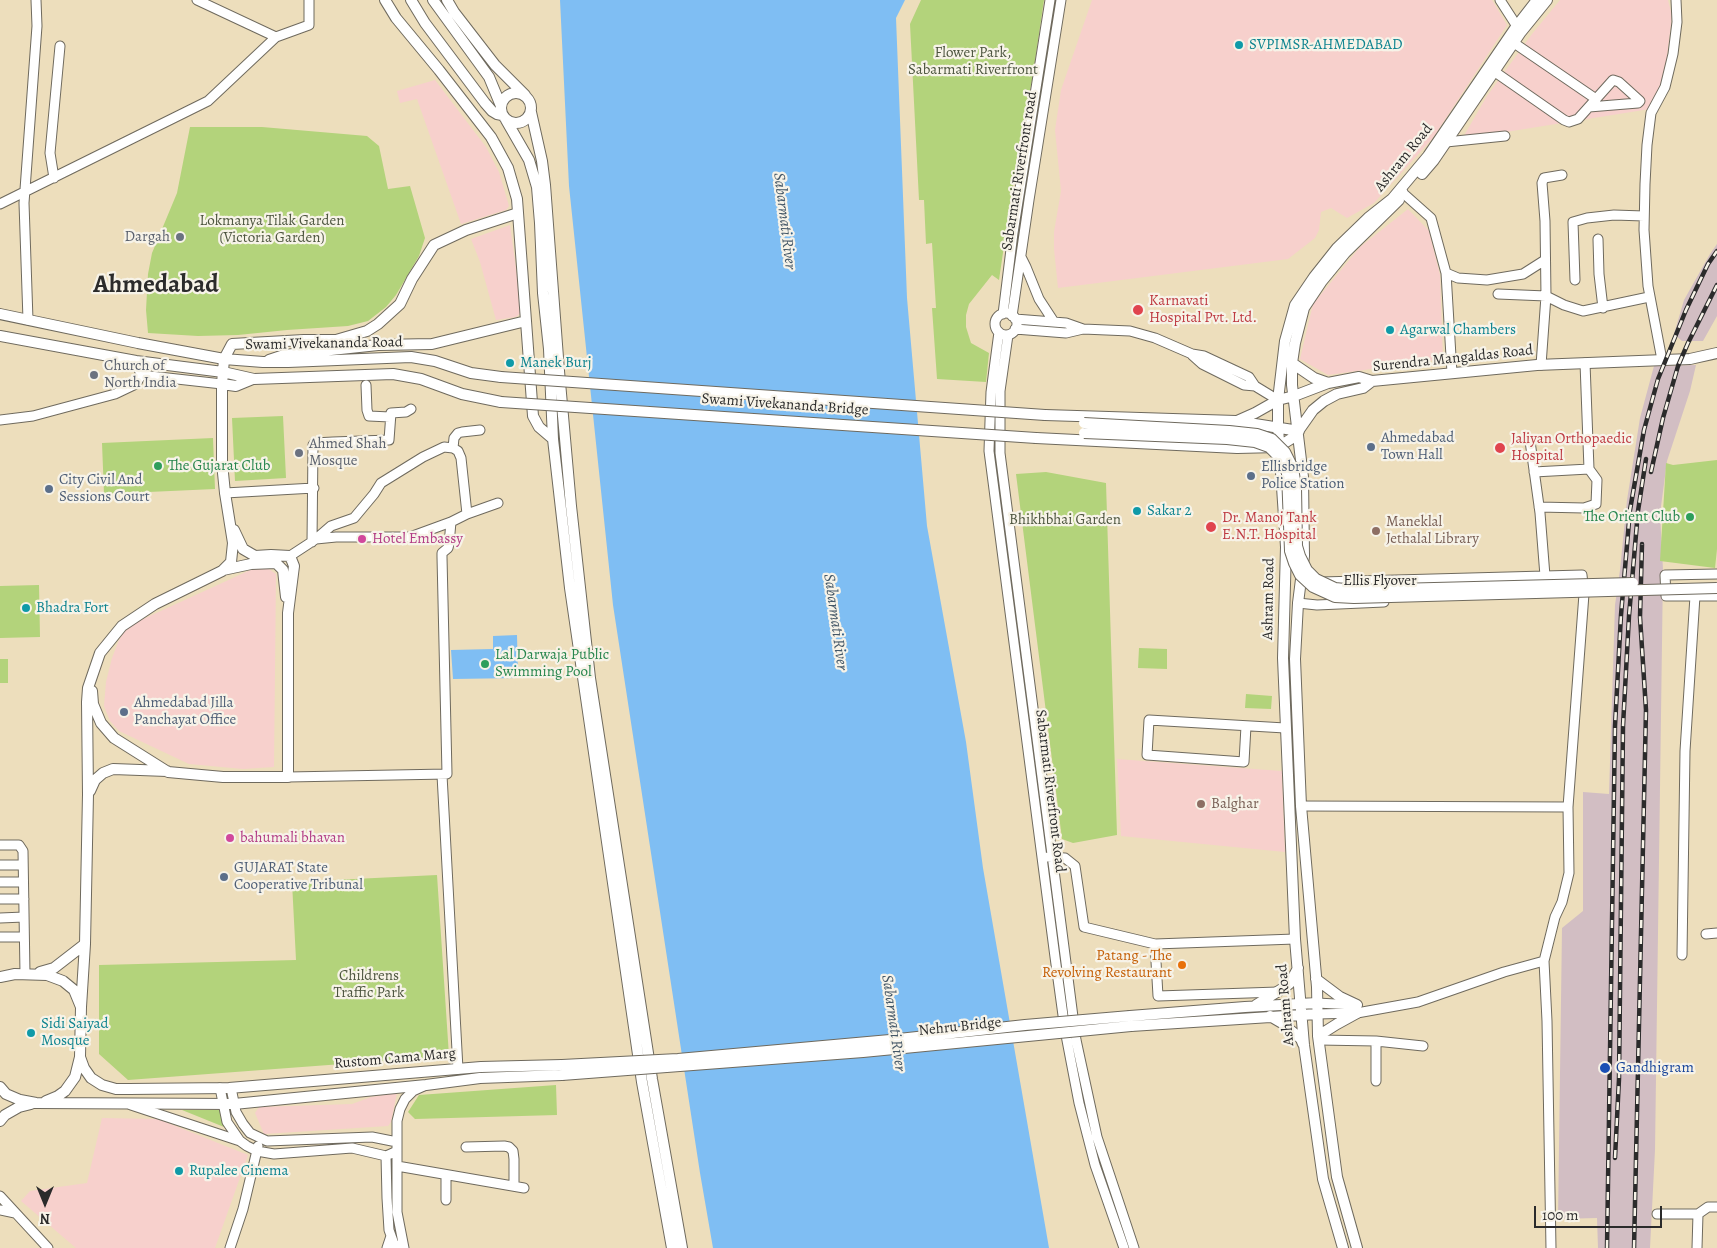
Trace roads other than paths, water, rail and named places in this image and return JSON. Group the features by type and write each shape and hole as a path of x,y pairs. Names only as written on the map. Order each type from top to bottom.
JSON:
{"main road":[{"path":"385,0 396,18 440,70 491,137 508,168 517,199 533,416 539,427 553,439"},
{"path":"411,0 425,23 492,111 497,114 503,114 513,123 521,123 528,118 531,112"},
{"path":"433,0 490,77 503,114 529,160 537,187 543,293 549,349 553,439 580,667 642,1082 672,1248"},
{"path":"447,0 495,65 530,102 542,161 569,486 590,678 652,1079 682,1248"},
{"name":"Ashram Road","path":"1357,1248 1337,1177 1319,1038 1316,979 1301,806 1296,676 1298,604 1304,556 1303,477 1299,431 1292,386 1292,363 1304,308 1322,281 1345,253 1396,204 1402,192 1519,30 1537,0"},
{"name":"Ashram Road","path":"1343,1248 1323,1179 1304,1045 1296,939 1283,658 1286,547 1278,447 1278,400 1285,341 1295,305 1314,276 1337,248 1368,218 1402,192 1434,160 1514,43 1519,30 1547,0"},
{"path":"503,114 504,99 510,94 525,95"},
{"path":"222,571 231,562 233,543 224,493 222,463 222,384 224,359 232,344 336,340 367,331 378,324 400,304 412,279 434,245 466,230 518,213"},
{"name":"Swami Vivekananda Road","path":"0,314 224,359 263,362 411,357 471,373 501,377"},
{"path":"263,362 284,354 378,345 432,344 526,321"},
{"path":"0,336 136,361 223,372 254,379"},
{"name":"Surendra Mangaldas Road","path":"1278,447 1299,431 1313,410 1324,401 1337,394 1363,388 1372,381 1541,365 1690,359 1717,353"},
{"path":"1292,363 1314,378 1328,383"},
{"name":"Swami Vivekananda Bridge","path":"254,379 393,374 421,379 462,394 500,402 1036,438 1063,438"},
{"name":"Swami Vivekananda Bridge","path":"501,377 1050,414"},
{"path":"1236,421 1278,400 1328,383 1359,377 1372,381"},
{"path":"222,384 236,386 254,379"},
{"path":"1050,414 1236,421 1299,431"},
{"name":"Ellis Flyover","path":"1050,414 1094,424 1229,431 1257,434 1272,439 1285,452 1293,468 1296,487 1297,546 1300,556 1307,570 1316,579 1334,588 1355,590 1717,581"},
{"name":"Ellis Flyover","path":"1063,438 1084,434 1227,440 1255,442 1269,446 1280,458 1286,473 1290,551 1294,563 1300,575 1313,587 1335,597 1717,588"},
{"path":"1063,438 1237,448 1278,447"},
{"path":"229,517 243,549 255,556 271,554 290,556 294,566 288,614"},
{"path":"0,1121 5,1115 19,1107 50,1100 65,1091 75,1077 80,1058 85,944 88,794 87,702 91,676 100,653 122,626 155,604 222,571 251,564 276,562 283,570 288,614 288,777 223,778 113,769 103,773 94,780 88,794"},
{"path":"91,676 94,704 100,723 114,738 168,772"},
{"path":"0,976 46,971 54,968 85,944"},
{"path":"1253,1006 1290,983 1298,968"},
{"path":"20,974 47,975 63,981 74,990 81,1007"},
{"path":"1316,979 1361,1010 1337,1024 1319,1038"},
{"name":"Nehru Bridge","path":"1131,1021 1253,1006 1301,1009"},
{"path":"1301,1009 1317,1009"},
{"name":"Nehru Bridge","path":"562,1070 890,1040 1025,1025 1270,1016 1301,1009"},
{"path":"1270,1016 1282,1023 1301,1039 1304,1045"},
{"name":"Rustom Cama Marg","path":"80,1058 91,1078 102,1085 116,1089 231,1088 458,1069 562,1070"},
{"name":"Rustom Cama Marg","path":"0,1087 6,1094 20,1100 36,1103 234,1104 562,1070"}],"street":[{"path":"28,320 25,191 37,26 36,0"},
{"path":"197,0 276,37"},
{"path":"0,204 208,101 235,78 276,37 309,25 309,0"},
{"name":"Sabarmati Riverfront road","path":"1010,316 1018,198 1050,0"},
{"name":"Sabarmati Riverfront road","path":"1010,316 1061,0"},
{"path":"1500,0 1519,30"},
{"path":"1662,360 1649,297 1644,216 1647,145 1651,113 1665,87 1673,54 1677,22 1676,0"},
{"path":"1514,43 1596,99"},
{"path":"54,178 50,153 60,46"},
{"path":"1494,72 1569,122 1577,120 1611,82 1616,80 1639,99 1640,102 1589,107"},
{"path":"1446,142 1505,136"},
{"path":"1541,365 1546,296 1545,221 1542,183 1544,178 1562,175"},
{"path":"1402,192 1431,218 1446,273 1452,373"},
{"path":"1018,198 1029,200"},
{"path":"1575,280 1573,222 1587,218 1614,215 1644,216"},
{"path":"1598,239 1598,274 1603,308"},
{"path":"1021,257 1038,299 1054,322"},
{"path":"1446,273 1458,278 1487,280 1523,274 1545,260"},
{"path":"1498,294 1546,296 1564,305 1584,311 1649,297"},
{"path":"1083,328 1066,333 1007,332 995,323 998,317 1010,316 1066,323 1083,328 1130,332 1155,338 1192,354 1202,364 1244,385 1255,386 1278,400"},
{"path":"1007,332 1016,325 1010,316"},
{"name":"Sabarmati Riverfront Road","path":"1007,332 991,392 989,451 1076,1040 1088,1101 1104,1161 1134,1248"},
{"path":"0,420 33,416 115,394 136,384 141,375 136,361"},
{"path":"1539,507 1584,508 1596,504 1597,480 1589,469 1585,363"},
{"path":"141,375 222,384"},
{"path":"366,384 367,410 370,416 390,417"},
{"path":"314,541 313,447 315,443 389,440 391,413 406,412 411,409"},
{"path":"453,448 454,438 458,434 480,430"},
{"path":"1530,442 1539,507 1545,576"},
{"path":"290,556 314,541 331,526 354,518 374,494 380,483 423,456 444,447 453,448 458,451 463,464 467,514"},
{"path":"1534,472 1589,469"},
{"path":"224,493 314,488"},
{"path":"314,541 336,536 410,537 498,503"},
{"path":"288,777 447,774 442,553 448,548 451,522"},
{"path":"1717,574 1666,575 1666,596 1717,596"},
{"path":"1301,584 1582,575 1584,594 1568,807 1569,873 1544,960 1548,1030 1552,1248"},
{"path":"1298,604 1317,605 1584,594"},
{"path":"1682,955 1685,751 1695,596"},
{"path":"1246,726 1244,762 1147,755 1148,720 1285,728"},
{"path":"442,775 458,1069"},
{"path":"1301,806 1568,807"},
{"path":"0,846 19,845 22,847 24,936 20,974"},
{"path":"1048,857 1066,858 1075,866 1084,927 1155,944 1296,939"},
{"name":"Sabarmati Riverfront Road","path":"1048,857 1066,1030 1079,1103 1095,1165 1124,1248"},
{"path":"0,865 23,865"},
{"path":"0,882 24,882"},
{"path":"0,899 24,898"},
{"path":"0,918 24,917"},
{"path":"1706,934 1717,933"},
{"path":"0,937 24,936"},
{"path":"1155,944 1158,996 1278,992"},
{"path":"1317,1009 1361,1010 1418,1002 1544,960"},
{"path":"1319,1038 1423,1046"},
{"path":"1376,1041 1376,1081"},
{"path":"404,1248 397,1212 396,1121 405,1098 413,1091 426,1085"},
{"path":"220,1088 227,1122 240,1141 257,1151 274,1154 352,1148 386,1156"},
{"path":"231,1088 234,1104 243,1124 260,1139 277,1142 372,1137 397,1147"},
{"path":"125,1104 240,1141"},
{"path":"230,1248 243,1208 260,1139"},
{"path":"386,1156 397,1147"},
{"path":"466,1147 509,1147 513,1151 514,1186"},
{"path":"386,1156 389,1230 394,1244 404,1248"},
{"path":"397,1166 524,1188"},
{"path":"446,1175 446,1200"},
{"path":"0,1196 48,1248"},
{"path":"1657,1214 1698,1214 1708,1206 1717,1207"},
{"path":"0,1210 16,1213"},
{"path":"1697,1248 1698,1214"},
{"path":"386,1248 391,1236"}],"water":[{"name":"Sabarmati River","path":"560,0 905,0 896,18 907,298 927,526 966,742 983,868 1049,1248 713,1248 613,605 569,186"},
{"name":"Lal Darwaja Public Swimming Pool","path":"517,635 518,678 453,679 451,650 493,649 493,636"}],"railway":[{"path":"1607,1248 1615,726 1621,615 1630,510 1644,430 1658,379 1686,310 1708,264 1717,251"},
{"path":"1651,472 1663,418 1678,366 1717,285"},
{"path":"1615,1158 1619,1079 1623,726 1629,616 1638,511 1646,459"},
{"path":"1634,1248 1646,710 1640,617 1642,544"}],"place":[{"name":"SVPIMSR-AHMEDABAD","path":"1239,45"},
{"name":"Dargah","path":"180,237"},
{"name":"Karnavati Hospital Pvt. Ltd.","path":"1138,310"},
{"name":"Agarwal Chambers","path":"1390,330"},
{"name":"Manek Burj","path":"510,363"},
{"name":"Church of North India","path":"94,375"},
{"name":"Ahmedabad Town Hall","path":"1371,447"},
{"name":"Jaliyan Orthopaedic Hospital","path":"1500,448"},
{"name":"Ahmed Shah Mosque","path":"299,453"},
{"name":"The Gujarat Club","path":"158,466"},
{"name":"Ellisbridge Police Station","path":"1251,476"},
{"name":"City Civil And Sessions Court","path":"49,489"},
{"name":"Sakar 2","path":"1137,511"},
{"name":"The Orient Club","path":"1690,517"},
{"name":"Dr. Manoj Tank E.N.T. Hospital","path":"1211,527"},
{"name":"Maneklal Jethalal Library","path":"1376,531"},
{"name":"Hotel Embassy","path":"362,539"},
{"name":"Bhadra Fort","path":"26,608"},
{"name":"Lal Darwaja Public Swimming Pool","path":"485,664"},
{"name":"Ahmedabad Jilla Panchayat Office","path":"124,712"},
{"name":"Balghar","path":"1201,804"},
{"name":"bahumali bhavan","path":"230,838"},
{"name":"GUJARAT State Cooperative Tribunal","path":"224,877"},
{"name":"Patang - The Revolving Restaurant","path":"1182,965"},
{"name":"Sidi Saiyad Mosque","path":"31,1033"},
{"name":"Gandhigram","path":"1605,1068"},
{"name":"Rupalee Cinema","path":"179,1171"}],"district":[{"name":"Ahmedabad","path":"156,286"}],"park label":[{"name":"Flower Park, Sabarmati Riverfront","path":"973,62"},
{"name":"Lokmanya Tilak Garden (Victoria Garden)","path":"272,230"},
{"name":"Bhikhbhai Garden","path":"1065,520"},
{"name":"Childrens Traffic Park","path":"369,984"}]}
